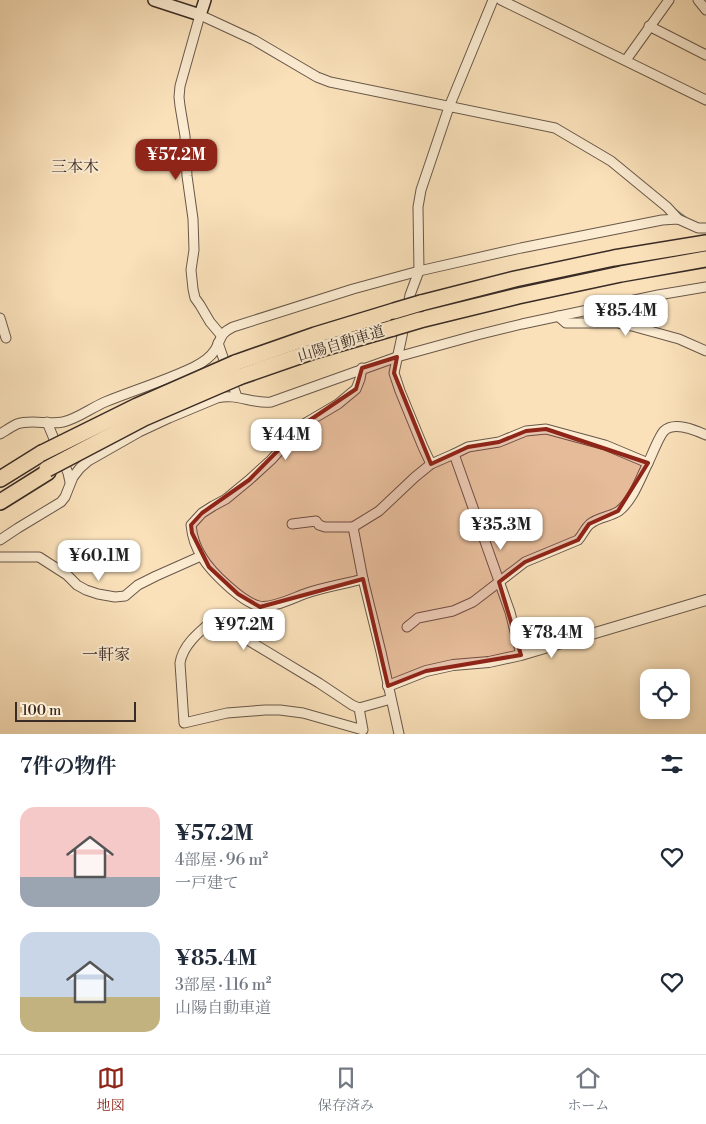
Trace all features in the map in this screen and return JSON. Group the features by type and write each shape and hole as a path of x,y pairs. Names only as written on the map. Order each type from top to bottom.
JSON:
{"highway":[{"name":"山陽自動車道","path":"0,479 42,453 137,406 237,370 315,335 421,303 704,235"},
{"name":"山陽自動車道","path":"47,470 106,437 182,400 237,370 317,350 420,320 518,296 622,274 706,259"},
{"path":"0,474 42,453"},
{"path":"0,497 47,470"},
{"path":"0,502 47,470"}],"main road":[{"path":"154,0 202,10"}],"street":[{"path":"431,464 419,439 394,372 410,295 420,271 418,207 421,190 449,105 493,0"},
{"path":"501,0 706,100"},
{"path":"626,60 669,0"},
{"path":"698,0 706,10"},
{"path":"237,397 220,339 196,298 191,270 194,250 193,220 187,176 186,136 179,97 180,86 202,10 317,77 330,82 555,128 611,161 667,207 678,219 704,235"},
{"path":"649,26 706,56"},
{"path":"0,434 17,424 28,422 63,422 104,402 192,368 214,352 226,330 287,308 352,288 521,248 662,220 678,219"},
{"path":"0,540 61,502 68,491 70,482 80,468 88,461 139,432 217,398 237,397 259,403 271,402 397,356 558,316 706,287"},
{"path":"558,316 566,323 618,323 632,326 678,339 706,351"},
{"path":"0,318 6,338"},
{"path":"362,368 356,389 338,404 304,424 271,460 249,480 226,499 202,513 191,525 192,533 201,556 209,567 225,583 250,602 260,607 362,579"},
{"path":"46,422 70,482"},
{"path":"407,627 418,618 453,611 463,607 482,596 525,562 578,540 589,524 618,511 630,498 664,431 671,426 690,428 706,435"},
{"path":"292,524 316,521 325,528 353,527 379,510 431,464 468,447 499,442 526,431 546,429 605,445 648,463"},
{"path":"454,454 500,582 521,655"},
{"path":"353,527 362,579 381,652 399,734"},
{"path":"0,557 39,557 90,592 114,597 125,596 144,582 201,556"},
{"path":"388,686 426,670 453,665 489,662 521,655 706,600"},
{"path":"358,708 362,730 303,713 265,710 228,713 184,724 180,671 181,656 197,635 218,616 246,639 358,708 391,699"}],"highlighted area":[{"path":"397,357 394,373 431,464 468,447 499,442 526,431 546,429 648,463 618,511 589,524 578,540 525,562 499,582 521,655 426,671 388,686 363,579 260,607 238,594 209,567 192,533 191,525 202,513 249,480 304,424 356,389 362,368"}],"waterway":[{"path":"674,209 686,218"}],"district":[{"name":"三本木","path":"75,167"},
{"name":"一軒家","path":"106,655"}]}
